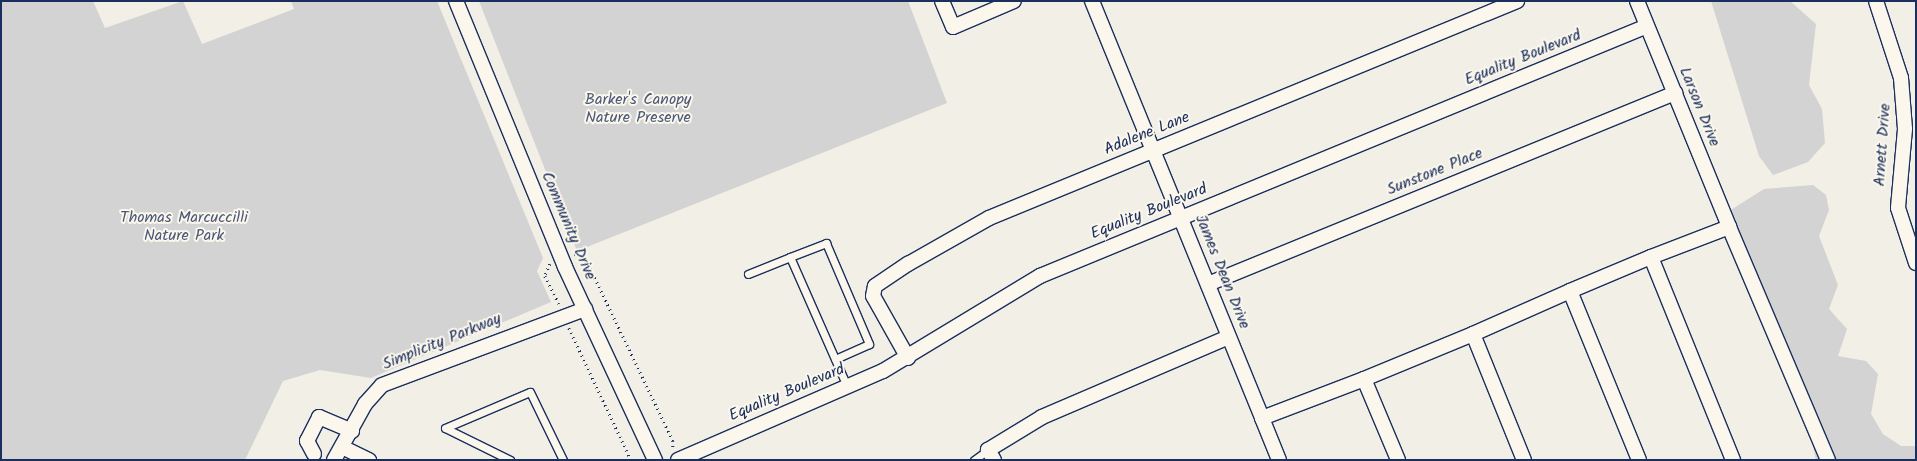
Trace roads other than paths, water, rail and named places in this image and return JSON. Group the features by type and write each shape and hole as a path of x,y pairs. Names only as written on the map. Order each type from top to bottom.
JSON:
{"street":[{"name":"Community Drive","path":"456,1 585,309 655,460"},
{"path":"942,1 953,27 1014,1"},
{"name":"James Dean Drive","path":"1092,1 1279,460"},
{"name":"Adalene Lane","path":"908,358 878,310 872,296 875,286 989,218 1517,1"},
{"name":"Larson Drive","path":"1637,1 1674,94 1828,460"},
{"name":"Arnett Drive","path":"1876,1 1901,78 1905,129 1898,208 1916,263"},
{"name":"Equality Boulevard","path":"677,456 847,386 908,358 1040,276 1647,26"},
{"name":"Sunstone Place","path":"1208,284 1674,94"},
{"path":"1262,418 1364,379 1651,257 1729,226"},
{"path":"1651,257 1733,460"},
{"path":"1570,292 1639,460"},
{"name":"Simplicity Parkway","path":"352,431 370,397 388,382 585,309"},
{"path":"1473,334 1524,460"},
{"path":"991,455 1042,417 1229,337"},
{"path":"1364,379 1398,460"},
{"path":"330,460 313,457 307,441 319,417 352,431 344,448 334,460"},
{"path":"344,448 369,460"}],"lane":[{"path":"748,274 826,243 868,344 836,358"},
{"path":"790,257 847,386"},
{"path":"510,460 444,428 530,392 562,460"},
{"path":"974,460 991,455"}],"park label":[{"name":"Barker's Canopy Nature Preserve","path":"638,109"},
{"name":"Thomas Marcuccilli Nature Park","path":"184,227"}]}
